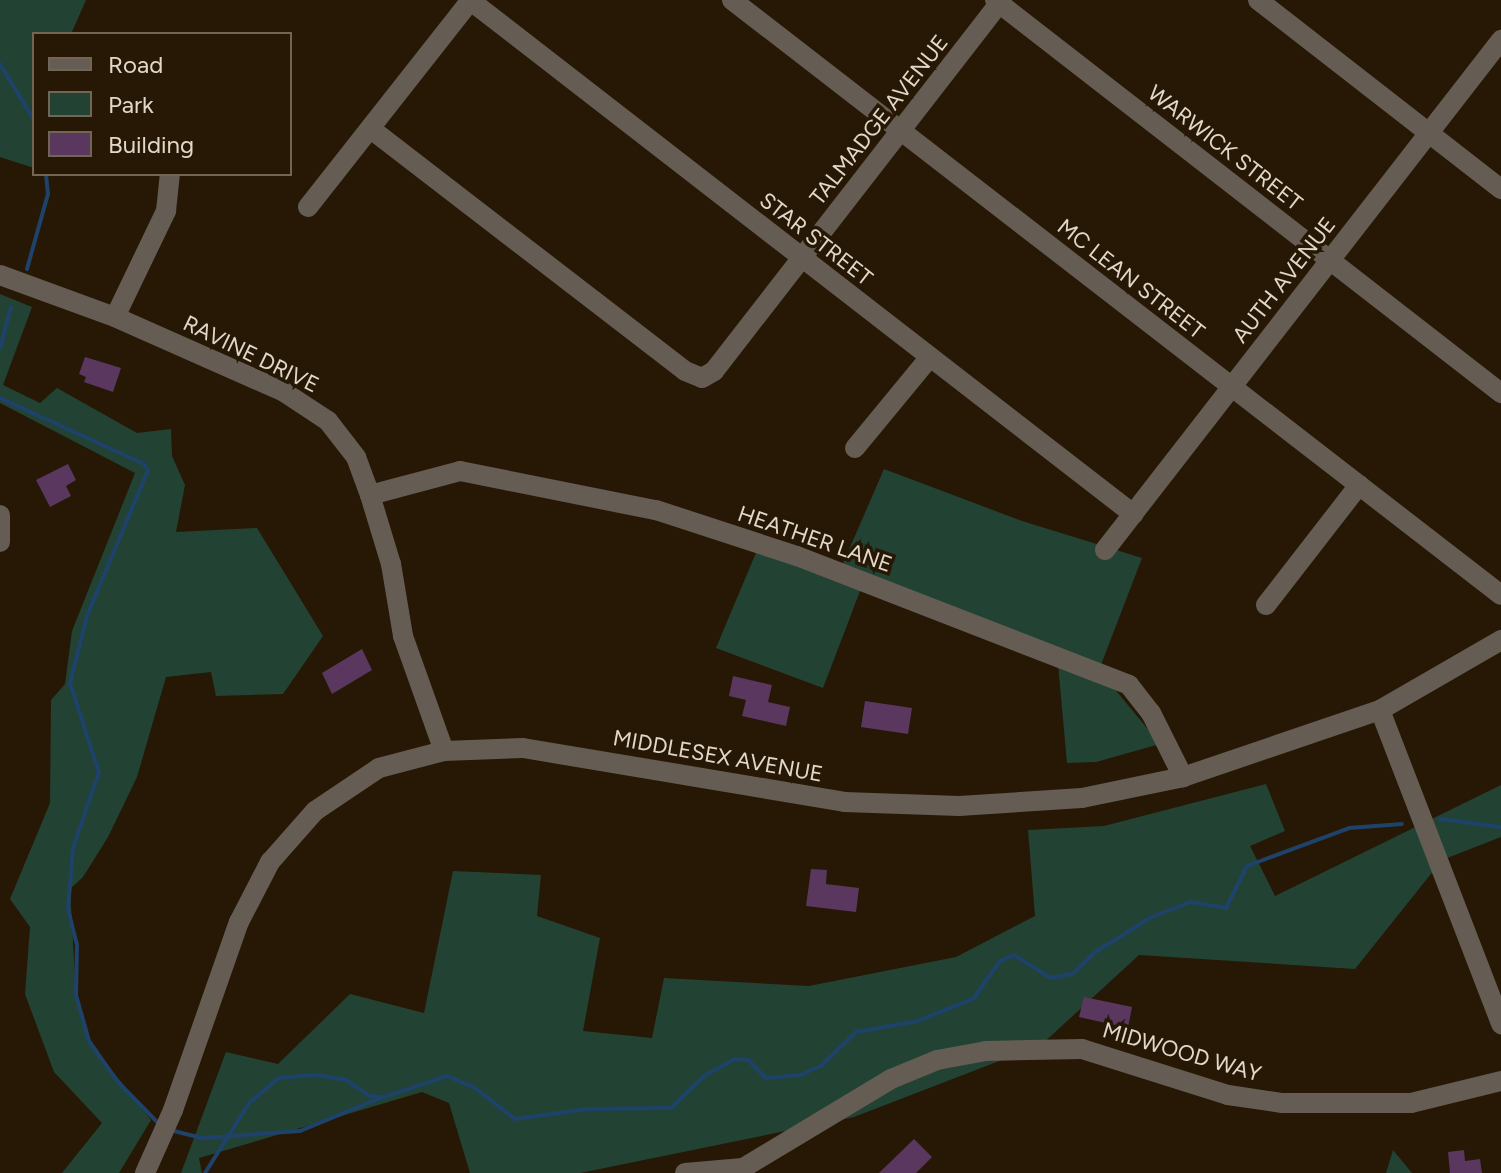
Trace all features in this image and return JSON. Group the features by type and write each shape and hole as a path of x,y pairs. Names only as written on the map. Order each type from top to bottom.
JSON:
{"street":[{"path":"308,207 471,0"},
{"name":"STAR STREET","path":"471,0 1133,514"},
{"name":"MC LEAN STREET","path":"732,0 1501,595"},
{"path":"1258,0 1501,189"},
{"name":"TALMADGE AVENUE","path":"371,129 685,371 702,378 714,371 999,1"},
{"name":"WARWICK STREET","path":"999,1 1501,393"},
{"name":"AUTH AVENUE","path":"1105,550 1501,40"},
{"path":"115,317 166,211 170,176"},
{"name":"RAVINE DRIVE","path":"0,275 115,317 302,402 328,421 356,457 370,495 391,564 403,636 444,751"},
{"path":"855,448 930,357"},
{"name":"HEATHER LANE","path":"370,495 460,471 656,510 797,556 1129,685 1151,713 1183,777"},
{"path":"1266,605 1359,485"},
{"path":"0,515 0,542"},
{"name":"MIDDLESEX AVENUE","path":"145,1173 173,1110 239,922 270,862 315,811 379,768 444,751 523,748 844,802 959,806 1082,798 1183,777 1380,710 1501,640"},
{"path":"1380,710 1501,1024"},
{"name":"MIDWOOD WAY","path":"685,1173 770,1164 891,1079 937,1060 986,1051 1082,1049 1228,1095 1294,1104 1411,1103 1501,1081"}],"green space":[{"path":"0,0 86,0 72,32 32,32 32,167 0,157"},
{"path":"0,294 32,307 3,385 40,403 57,388 137,433 171,429 172,456 185,485 176,532 257,528 323,636 283,694 216,696 211,672 166,677 137,777 108,837 83,877 70,889 76,995 89,1041 151,1120 119,1173 62,1173 102,1123 54,1072 25,994 30,927 10,899 50,803 51,700 65,684 72,631 135,473 0,403"},
{"path":"884,469 1022,521 1142,558 1099,670 1160,744 1096,762 1067,763 1057,653 865,578 823,688 716,648 763,536 841,568"},
{"path":"1266,784 1285,831 1250,846 1275,896 1501,785 1501,837 1442,860 1355,969 1139,955 1041,1045 854,1117 580,1173 470,1173 449,1103 422,1092 199,1158 202,1173 181,1173 226,1052 278,1064 350,994 424,1013 453,871 541,875 537,916 600,938 583,1031 652,1038 664,978 809,986 956,957 1035,916 1028,830 1104,826"},
{"path":"1393,1150 1412,1173 1386,1173"}],"building":[{"path":"85,357 121,368 113,392 84,382 86,377 79,374"},
{"path":"68,464 76,480 66,486 71,496 50,507 36,480"},
{"path":"362,649 372,670 332,694 322,673"},
{"path":"733,676 772,685 768,702 790,707 786,726 742,716 746,700 729,696"},
{"path":"865,701 912,708 908,734 861,727"},
{"path":"811,869 827,870 826,884 859,888 856,912 806,906"},
{"path":"1084,997 1132,1007 1128,1028 1079,1017"},
{"path":"914,1139 932,1157 916,1173 879,1173"},
{"path":"1464,1150 1465,1161 1480,1159 1482,1173 1450,1173 1448,1152"}],"waterway":[{"path":"0,64 32,117"},
{"path":"27,269 48,194 46,176"},
{"path":"0,348 11,307"},
{"path":"0,398 144,464 148,470 87,616 70,683 99,772 73,848 68,909 77,944 76,995 89,1041 117,1081 159,1124"},
{"path":"1440,819 1501,827"},
{"path":"205,1173 249,1103 279,1078 316,1075 346,1080 370,1096 384,1097 447,1076 475,1088 515,1119 588,1109 671,1108 704,1076 735,1059 748,1060 766,1078 801,1075 822,1065 856,1032 918,1021 974,998 1000,961 1014,955 1051,978 1072,974 1097,951 1150,918 1190,902 1226,908 1247,866 1349,828 1402,824"},
{"path":"170,1130 203,1138 300,1131 380,1098"}]}
